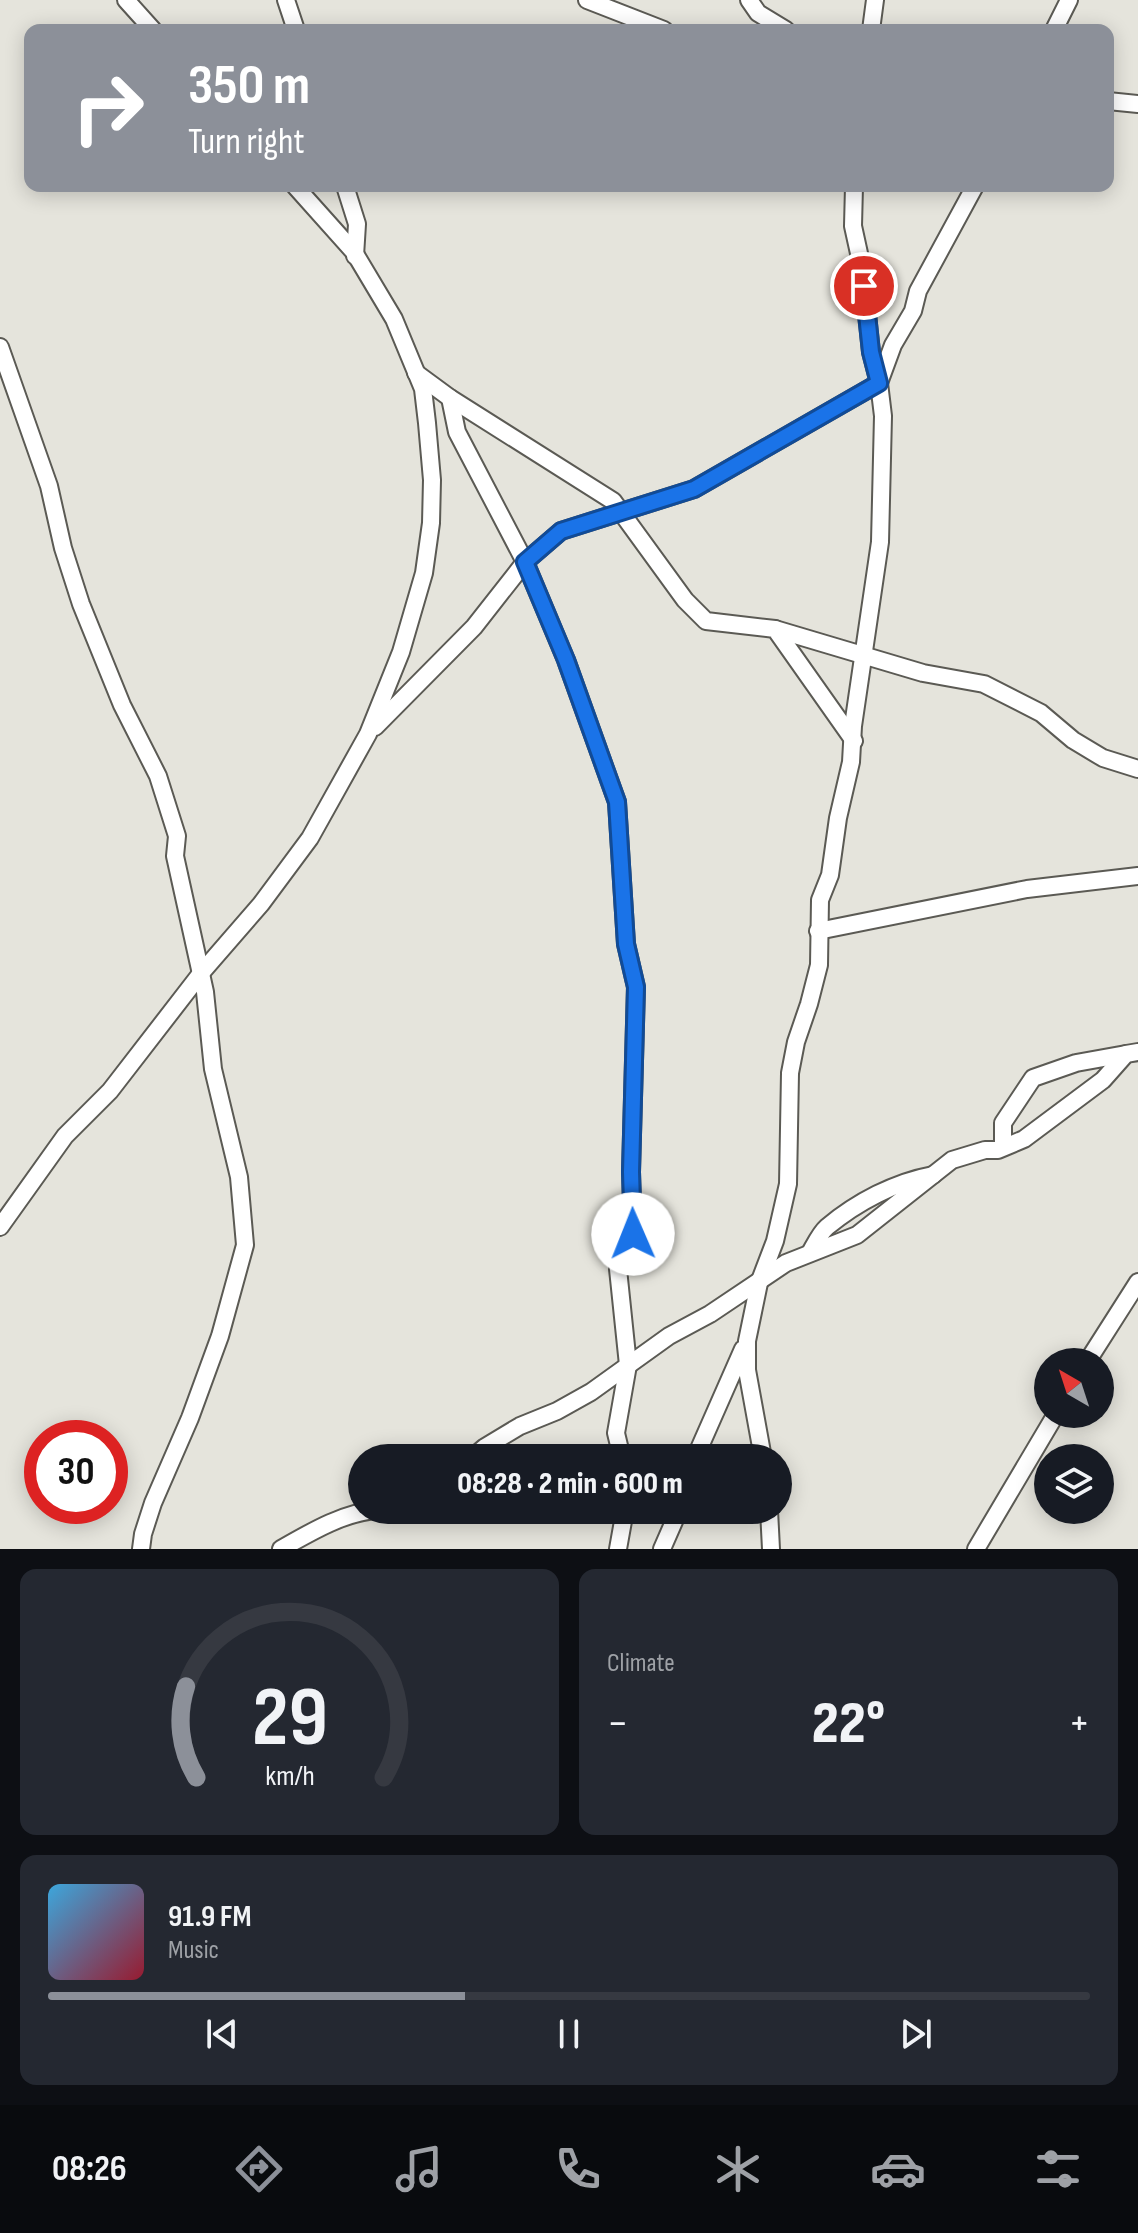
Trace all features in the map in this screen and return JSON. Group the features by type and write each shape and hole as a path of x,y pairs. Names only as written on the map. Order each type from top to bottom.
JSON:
{"street":[{"path":"126,0 148,24"},
{"path":"286,0 294,24"},
{"path":"587,0 649,24"},
{"path":"749,0 758,13 776,24"},
{"path":"872,24 875,0"},
{"path":"1057,24 1069,0"},
{"path":"1114,102 1138,104"},
{"path":"0,1227 65,1136 110,1091 202,972 261,904 310,838 368,734 401,652 424,573 431,523 432,480 423,389 394,319 366,269 300,192"},
{"path":"347,192 357,224 355,256"},
{"path":"760,1444 747,1370 747,1341 759,1283 775,1241 788,1184 790,1073 819,965 820,900 830,875 854,741 853,726 880,542 883,416 871,352 862,267 853,226 854,192"},
{"path":"368,734 474,627 525,562 561,531 694,489 879,383 893,345 913,311 918,291 972,192"},
{"path":"0,347 49,486 63,548 81,604 122,705 158,776 174,825 177,836 175,856 202,972 213,1069 239,1177 245,1245 220,1336 190,1418 153,1503 141,1549"},
{"path":"415,372 450,398 613,501 685,600 706,621 775,629 923,673 984,684 1041,713 1073,740 1103,758 1138,769"},
{"path":"450,398 457,432 525,562 566,660 617,802 626,944 636,987 631,1172 633,1234 618,1269 628,1365 616,1433 619,1444"},
{"path":"775,629 854,741"},
{"path":"818,931 1027,889 1138,876"},
{"path":"490,1444 520,1426 574,1402 669,1336 759,1283 786,1263 857,1235 952,1160 1024,1139 1077,1102 1132,1053"},
{"path":"1003,1147 1003,1123 1033,1078 1076,1063 1132,1053"},
{"path":"810,1253 825,1228 876,1194 892,1190 910,1179 936,1174"},
{"path":"1096,1348 1138,1282"},
{"path":"701,1444 747,1341"},
{"path":"976,1549 1048,1428"},
{"path":"281,1549 348,1517"},
{"path":"618,1549 624,1524"},
{"path":"662,1549 673,1524"},
{"path":"770,1524 771,1549"}],"route":[{"path":"633,1234 631,1172 636,987 626,944 617,802 566,660 525,562 561,531 694,489 879,383 871,352 864,286"}]}
